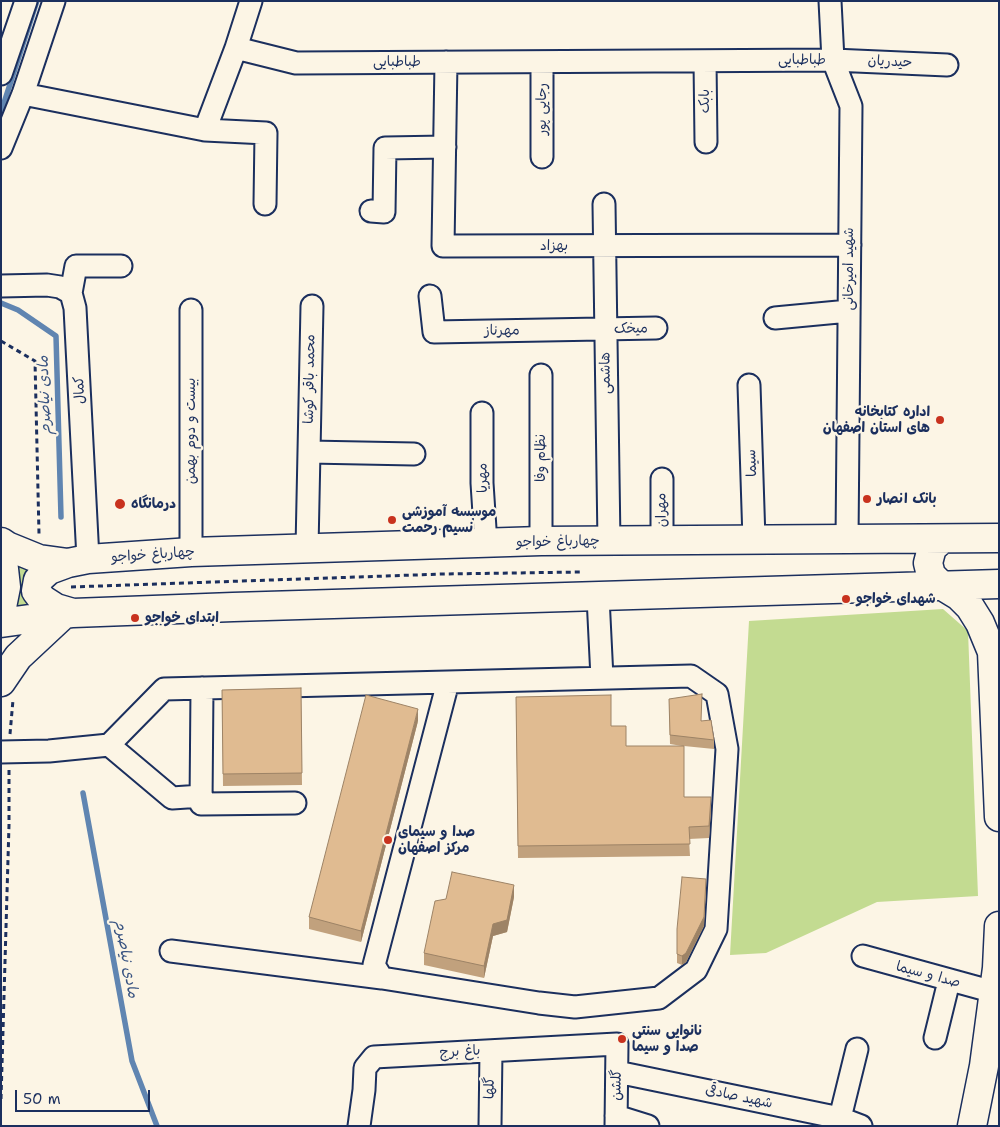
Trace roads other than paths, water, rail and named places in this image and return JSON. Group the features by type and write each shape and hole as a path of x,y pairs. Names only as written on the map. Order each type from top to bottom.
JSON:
{"main road":[{"name":"چهارباغ خواجو","path":"1,623 72,588 191,552 542,541 999,538"},
{"path":"942,539 932,548 928,563 932,576 959,596 970,607 995,642 999,817"},
{"name":"چهارباغ خواجو","path":"1,542 39,559 72,588 593,584 999,584"},
{"path":"1,558 6,587 1,612"},
{"path":"8,689 18,658 72,588"},
{"path":"972,1126 994,1020 999,926"}],"street":[{"path":"26,1 1,75 24,89 205,130 266,133 265,204"},
{"path":"1,148 24,89 54,1"},
{"path":"205,130 236,48 251,1"},
{"name":"شهید امیرخانی","path":"830,1 833,60 851,106 847,540"},
{"name":"طباطبایی","path":"236,48 296,63 833,60"},
{"name":"حیدریان","path":"833,60 947,65"},
{"name":"بابک","path":"705,61 706,142"},
{"name":"بهزاد","path":"446,62 443,246 850,245"},
{"name":"رجایی پور","path":"542,62 542,157"},
{"path":"371,211 384,212 385,148 445,147"},
{"name":"هاشمی","path":"604,204 609,542"},
{"path":"1,286 47,285 60,287 71,293 76,266 121,266"},
{"name":"کمال","path":"71,293 75,308 72,588"},
{"name":"مهرناز","path":"430,296 434,332 605,330"},
{"name":"محمد باقر کوشا","path":"307,548 312,306"},
{"name":"بیست و دوم بهمن","path":"191,310 191,552"},
{"path":"775,318 849,312"},
{"name":"میخک","path":"605,330 656,328"},
{"name":"نظام وفا","path":"541,375 542,541"},
{"name":"سیما","path":"749,385 754,540"},
{"name":"مهریا","path":"482,413 482,483 486,544"},
{"path":"309,452 414,454"},
{"name":"مهران","path":"662,479 662,541"},
{"path":"593,584 602,678"},
{"path":"5,752 49,751 109,745 164,689 691,676 717,694 728,749 716,928 696,970 660,998 575,1006 539,1003 382,978 172,951"},
{"path":"382,978 374,965 448,682"},
{"path":"202,688 202,804 295,803"},
{"path":"109,745 172,798 202,796"},
{"name":"صدا و سیما","path":"863,956 994,992"},
{"path":"935,1038 949,981"},
{"name":"باغ برج","path":"359,1126 365,1068 374,1058 617,1044"},
{"name":"گلشن","path":"616,1121 617,1044"},
{"path":"840,1118 858,1049"},
{"name":"گلها","path":"490,1126 491,1051"},
{"name":"شهید صادقی","path":"617,1072 840,1118 861,1126"},
{"path":"616,1121 648,1126"}],"waterway":[{"name":"مادی نیاصرم","path":"1,112 37,1"},
{"name":"مادی نیاصرم","path":"1,303 18,310 56,336 61,517"},
{"name":"مادی نیاصرم","path":"83,793 132,1061 157,1126"}],"place":[{"name":"اداره کتابخانه های استان اصفهان","path":"940,420"},
{"name":"بانک انصار","path":"867,499"},
{"name":"درمانگاه","path":"120,504"},
{"name":"موسسه آموزشی نسیم رحمت","path":"392,520"},
{"name":"شهدای خواجو","path":"846,599"},
{"name":"ابتدای خواجو","path":"135,618"},
{"name":"صدا و سیمای مرکز اصفهان","path":"388,840"},
{"name":"نانوایی سنتی صدا و سیما","path":"622,1039"}]}
